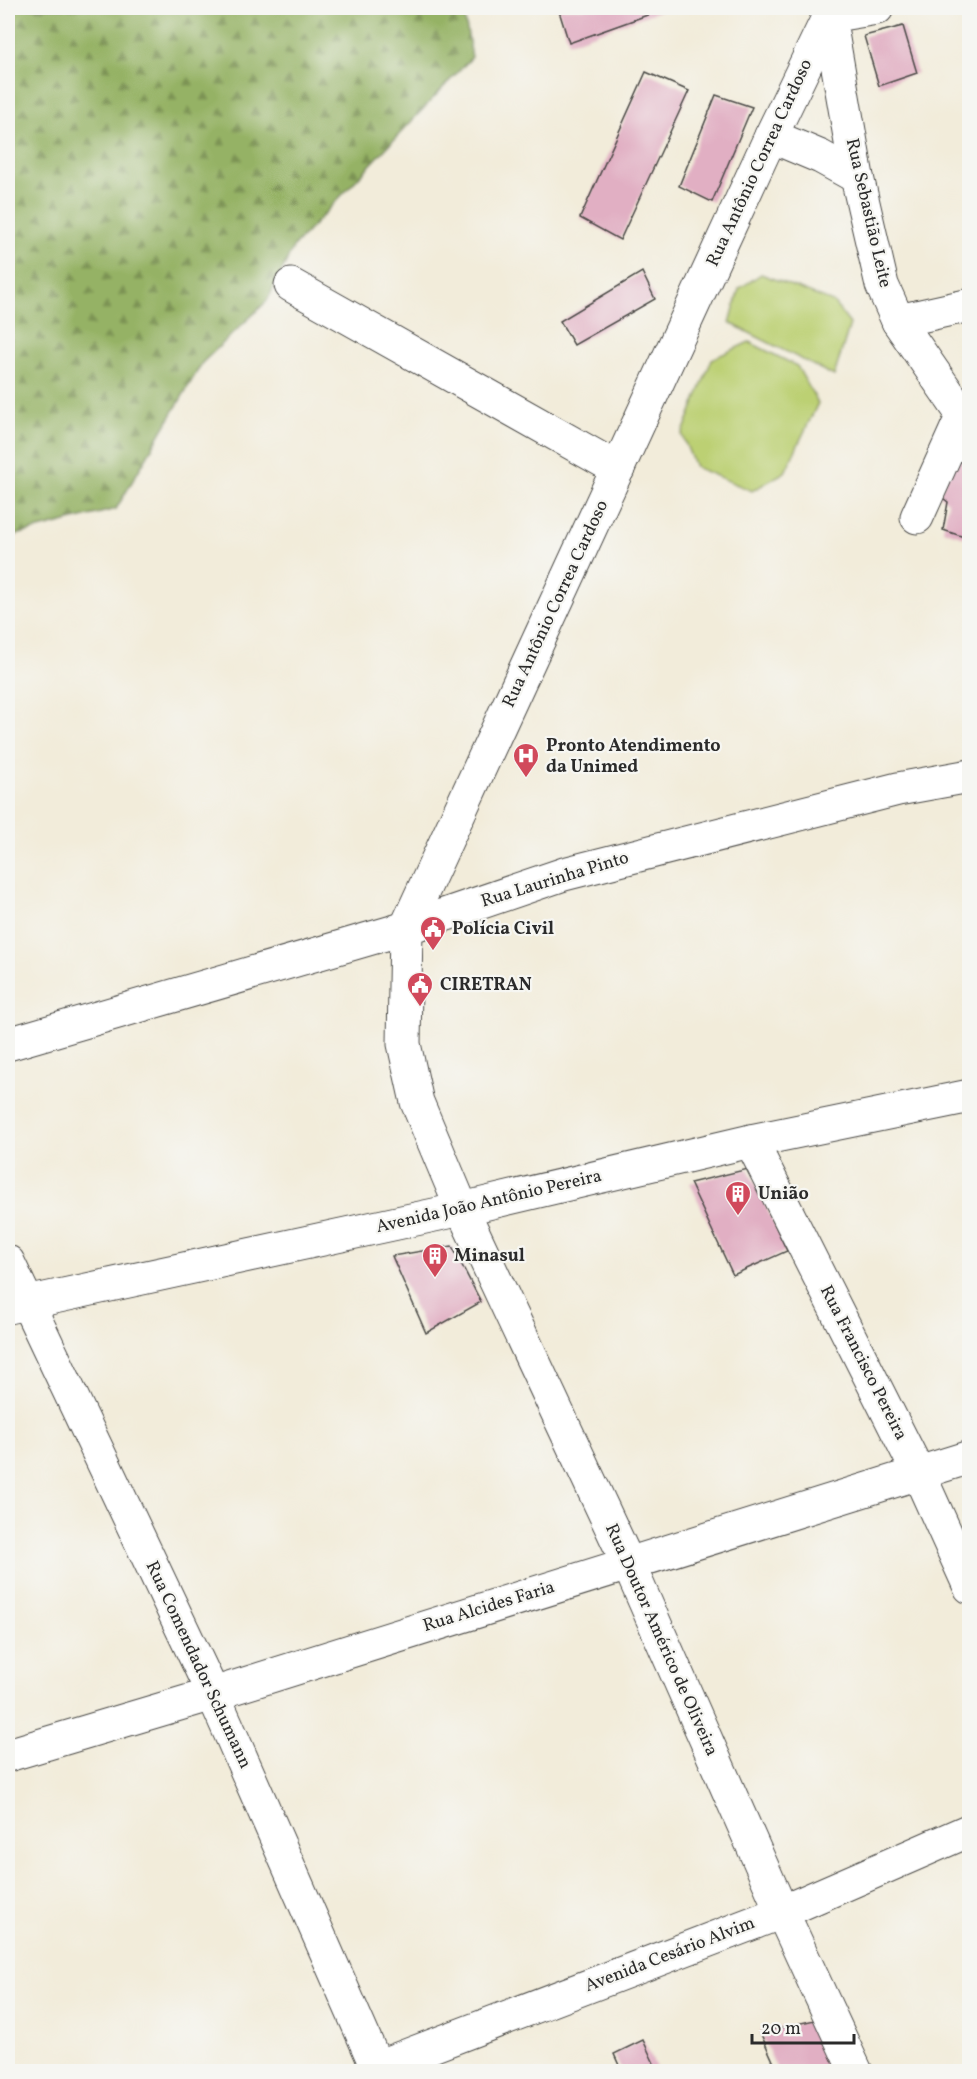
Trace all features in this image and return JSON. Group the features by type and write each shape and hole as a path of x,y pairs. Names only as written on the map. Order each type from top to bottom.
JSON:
{"main road":[{"path":"828,10 877,8"},
{"name":"Rua Antônio Correa Cardoso","path":"462,1209 417,1102 404,1044 406,928 828,10"},
{"name":"Rua Sebastião Leite","path":"828,10 857,177 882,285 898,321 966,418"},
{"path":"771,136 821,157 857,177"},
{"path":"291,285 618,469"},
{"path":"898,321 969,305"},
{"path":"917,517 966,418"},
{"name":"Rua Laurinha Pinto","path":"8,1044 406,928 564,874 898,789 969,777"},
{"name":"Avenida João Antônio Pereira","path":"17,1305 462,1209 751,1142 969,1096"},
{"name":"Rua Francisco Pereira","path":"751,1142 918,1472 969,1587"},
{"name":"Rua Doutor Américo de Oliveira","path":"462,1209 628,1563 782,1912 856,2072"},
{"name":"Rua Comendador Schumann","path":"8,1262 17,1305 213,1694 375,2070"},
{"name":"Rua Alcides Faria","path":"8,1755 213,1694 969,1457"},
{"name":"Avenida Cesário Alvim","path":"375,2070 782,1912 969,1830"}],"green space":[{"path":"8,8 463,8 472,57 294,246 267,301 202,363 116,509 8,537"},
{"path":"761,274 833,302 850,324 834,376 730,323 739,289"},
{"path":"749,342 797,366 818,403 785,472 752,491 695,467 682,435 712,359"}],"building":[{"path":"558,8 667,8 569,43"},
{"path":"903,26 917,73 879,86 864,36"},
{"path":"646,72 689,91 620,240 580,218"},
{"path":"716,95 752,107 712,202 679,186"},
{"path":"642,272 655,299 574,345 560,321"},
{"path":"958,448 970,457 970,539 943,530 948,502 939,495"},
{"name":"União","path":"748,1169 787,1251 733,1275 690,1183"},
{"name":"Minasul","path":"452,1246 481,1302 426,1333 392,1256"},
{"path":"819,2019 843,2072 778,2072 760,2032"},
{"path":"643,2040 658,2072 622,2072 614,2054"}],"place":[{"name":"Pronto Atendimento da Unimed","path":"526,779"},
{"name":"Polícia Civil","path":"433,952"},
{"name":"CIRETRAN","path":"420,1008"},
{"name":"União","path":"738,1217"},
{"name":"Minasul","path":"435,1279"}]}
